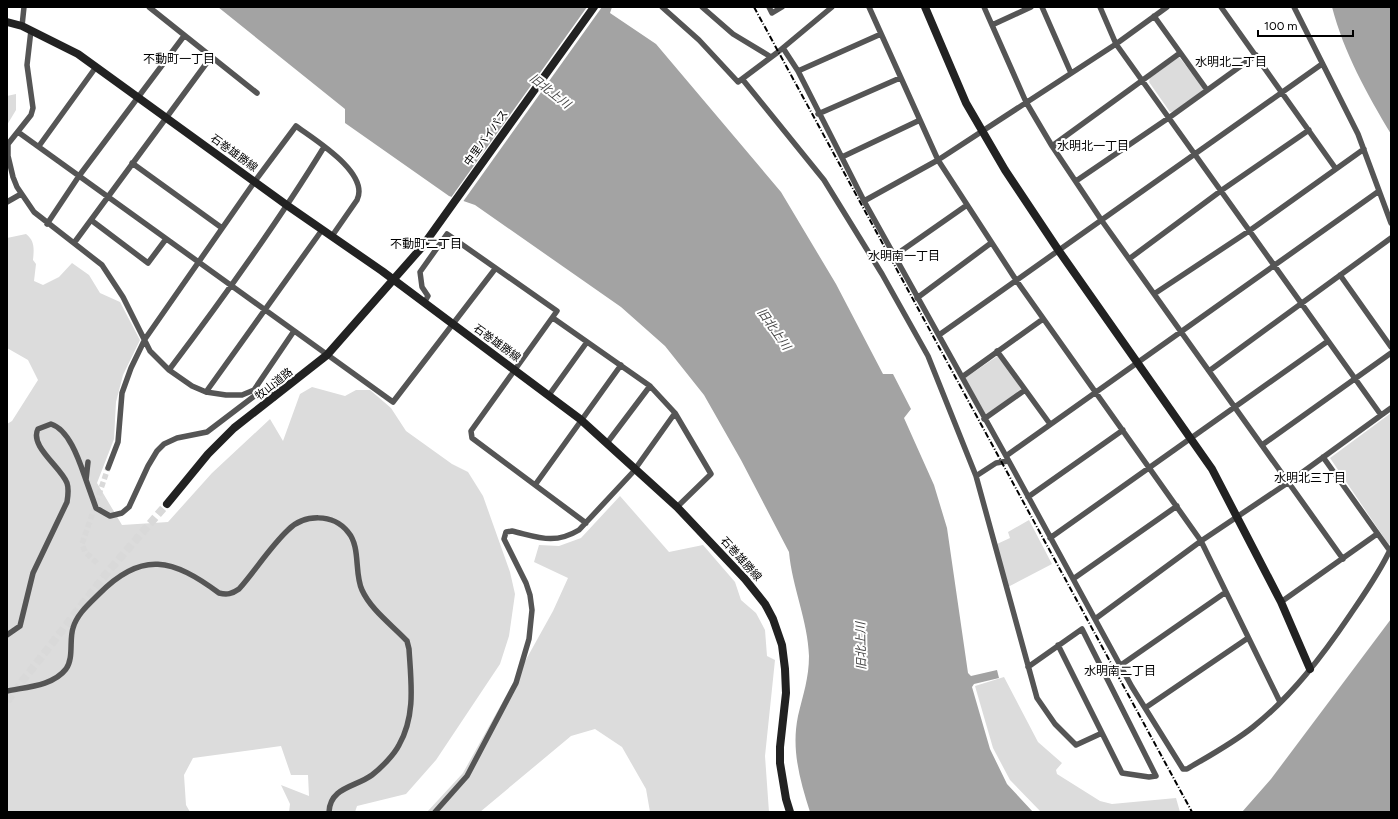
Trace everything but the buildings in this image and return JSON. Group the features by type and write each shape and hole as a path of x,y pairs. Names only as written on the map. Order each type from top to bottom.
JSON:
{"street":[{"path":"22,26 24,7"},
{"path":"149,7 257,93"},
{"name":"中里バイパス","path":"394,280 422,247 594,7"},
{"path":"662,7 699,40 738,82 783,48 832,7"},
{"path":"702,7 733,34 771,57"},
{"path":"769,7 772,13 782,7"},
{"path":"869,7 938,160 991,243 1043,319 1202,541 1280,702"},
{"path":"925,7 947,61 982,131 1008,176 1059,251 1192,438 1212,469 1238,516 1281,602 1310,669"},
{"path":"984,7 1026,102 1052,146 1102,221 1343,559"},
{"path":"992,25 1032,7"},
{"path":"1042,7 1071,73"},
{"path":"1100,7 1116,44 1170,117 1381,415"},
{"path":"864,201 938,160 1116,44 1167,7"},
{"path":"1221,7 1283,92 1336,169"},
{"path":"1294,7 1364,149 1391,223"},
{"path":"1154,16 1207,90"},
{"name":"石巻雄勝線","path":"7,22 22,26 66,47 394,280 452,325 549,394 635,467 677,508 745,579 765,604 776,626 782,645 786,681 780,763 786,799 790,812"},
{"path":"31,30 27,65 33,108 31,115 8,144 13,177 21,194 34,212 47,224 102,265 123,297 150,351 169,370 192,386 206,392 221,395 242,395 254,390 294,331"},
{"path":"798,72 881,34"},
{"path":"47,224 79,176 184,36"},
{"path":"783,48 798,72 818,114 864,201 1050,538 1145,708 1183,769 1187,769 1235,740 1254,726 1280,702 1329,646 1372,582 1390,549 1377,534 1323,457"},
{"path":"1052,146 1180,53"},
{"path":"1076,181 1170,117 1256,55"},
{"path":"74,243 211,57"},
{"path":"939,335 1322,64"},
{"path":"39,146 96,67"},
{"path":"818,114 900,78"},
{"path":"742,80 824,180 879,268 928,356 976,476 1037,698 1055,724 1076,745 1102,733"},
{"path":"842,157 920,120"},
{"path":"108,468 118,442 122,392 131,368 145,339 254,181 296,126 341,160 360,188 357,200 332,236"},
{"path":"1129,259 1222,190 1309,130"},
{"path":"18,132 393,402 495,269"},
{"path":"169,370 232,287 288,206 324,147"},
{"path":"1154,294 1249,230 1364,149"},
{"path":"132,163 222,228"},
{"path":"976,476 1007,458 1050,424 1379,191"},
{"path":"7,202 21,194"},
{"path":"894,256 967,205"},
{"path":"92,220 148,263 166,239"},
{"path":"206,392 322,230"},
{"path":"424,303 428,296 422,287 420,272 447,234 557,311 471,431 471,434 472,438 586,523"},
{"path":"1209,371 1391,238"},
{"path":"917,298 991,243"},
{"path":"1340,275 1391,347"},
{"name":"牧山道路","path":"168,504 208,454 234,428 327,355 394,280"},
{"path":"553,318 650,386 676,413 711,474 677,508"},
{"path":"962,377 1043,319"},
{"path":"1050,538 1328,341"},
{"path":"549,394 587,342"},
{"path":"997,351 1050,424"},
{"path":"1262,445 1391,353"},
{"path":"534,485 580,419 621,365"},
{"path":"607,443 650,386"},
{"path":"7,635 20,626 33,573 67,502 67,484 63,476 37,443 36,433 41,427 51,424 61,430 76,452 96,508 110,516 122,513 129,507 148,466 157,451 164,444 177,438 207,432 264,389 268,390 274,398"},
{"path":"984,419 1025,390"},
{"path":"1095,619 1202,541 1289,482 1391,408"},
{"path":"435,812 467,776 516,683 529,639 532,610 530,595 526,583 504,539 504,535 506,532 512,531 547,540 555,540 569,536 579,530 635,467 676,413"},
{"path":"1028,496 1123,430"},
{"path":"86,480 88,462"},
{"path":"1073,579 1177,506"},
{"path":"7,691 52,681 66,669 69,662 73,627 80,613 106,587 133,568 163,564 181,569 219,593 226,595 239,589 288,530 303,520 327,518 338,523 348,532 354,544 356,573 366,596 407,641 409,649 412,701 409,720 399,747 373,774 337,793 332,798 329,812"},
{"path":"1281,602 1377,534"},
{"path":"1121,665 1226,592"},
{"path":"1028,667 1058,645 1082,629 1156,776 1149,777 1122,772 1058,645"},
{"path":"1145,708 1248,638"}],"shaded area":[{"path":"1179,57 1205,89 1175,111 1170,112 1149,82 1150,78"},
{"path":"16,94 16,110 7,125 7,96"},
{"path":"26,234 31,239 33,246 33,260 36,264 34,281 43,285 59,277 72,263 89,275 100,293 120,302 140,340 123,375 116,402 114,439 97,483 122,525 168,522 212,473 270,419 283,441 300,394 312,387 345,396 356,390 370,390 391,408 406,431 452,464 468,472 483,496 510,572 515,594 509,636 500,664 436,760 406,794 357,806 355,812 289,812 290,804 281,785 309,796 308,775 291,775 281,746 193,758 184,775 186,805 190,812 7,812 7,424 12,421 38,380 28,360 7,348 7,238"},
{"path":"999,355 1021,389 986,415 965,378"},
{"path":"1391,413 1391,541 1389,545 1330,458"},
{"path":"620,496 669,552 703,545 735,582 741,600 756,613 765,630 767,656 775,660 765,756 769,812 650,812 646,789 622,747 595,729 571,736 480,812 427,812 463,773 553,611 568,578 534,562 539,545 559,546 581,538"},
{"path":"1029,520 1052,564 1008,587 997,544 1010,538 1008,532"},
{"path":"1004,677 1038,742 1062,763 1056,770 1057,774 1100,801 1112,804 1176,798 1180,812 1041,812 1010,780 993,748 975,686"}],"water":[{"name":"旧北上川","path":"218,7 612,7 610,13 656,44 781,192 836,284 883,374 893,374 911,409 904,418 934,485 947,528 968,673 971,676 997,670 999,678 974,684 972,687 990,749 1007,784 1033,812 810,812 800,777 796,753 796,729 808,672 808,643 793,578 789,552 741,460 704,395 665,346 621,307 475,205 449,196 345,123 345,109"},
{"path":"1332,7 1391,7 1391,134 1357,73 1343,41"},
{"path":"1391,619 1391,812 1242,812 1271,779"}],"pier":[{"path":"587,7 602,7 462,203 450,199"}],"tunnel":[{"path":"97,563 85,552 82,544 108,468"},
{"path":"7,701 106,574 167,504"}],"railway":[{"path":"754,7 1192,812"}],"district":[{"name":"不動町一丁目","path":"179,59"},
{"name":"水明北二丁目","path":"1231,62"},
{"name":"水明北一丁目","path":"1093,146"},
{"name":"不動町二丁目","path":"426,244"},
{"name":"水明南一丁目","path":"904,256"},
{"name":"水明北三丁目","path":"1310,478"},
{"name":"水明南二丁目","path":"1120,671"}]}
